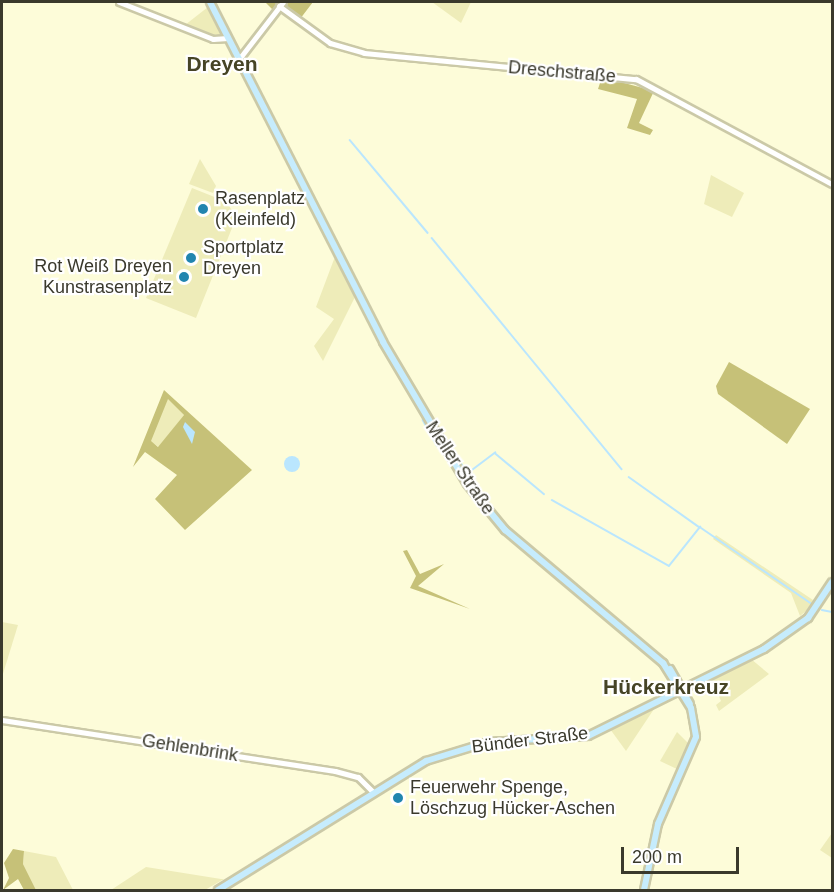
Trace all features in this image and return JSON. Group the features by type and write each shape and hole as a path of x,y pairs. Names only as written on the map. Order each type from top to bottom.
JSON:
{"main road":[{"name":"Meller Straße","path":"210,2 388,351 473,492 505,530 663,663 680,686 691,708 696,737 658,825 644,891"},
{"name":"Bünder Straße","path":"218,891 372,791 426,761 477,744 588,736 680,686 777,641 808,618 832,582"}],"street":[{"path":"119,2 213,39 228,38"},
{"path":"238,59 281,4"},
{"name":"Dreschstraße","path":"281,4 330,43 356,51 636,79 832,184"},
{"name":"Gehlenbrink","path":"2,720 335,771 358,777 372,791"}],"shaded area":[{"path":"265,2 279,2 273,10"},
{"path":"279,2 313,2 300,19"},
{"path":"432,2 471,2 461,23"},
{"path":"208,7 222,31 218,37 185,25"},
{"path":"602,77 654,91 639,123 653,130 650,135 627,128 637,99 598,89"},
{"path":"200,159 216,186 213,193 189,184"},
{"path":"711,175 744,193 732,217 704,204"},
{"name":"Sportplatz Dreyen","path":"192,188 227,202 236,218 196,318 146,298"},
{"path":"336,254 356,295 323,361 314,346 334,319 316,307"},
{"path":"729,362 810,409 787,444 718,394 716,386"},
{"path":"164,390 252,470 185,530 155,499 177,475 145,452 133,467","holes":["168,399 184,415 158,447 151,441"]},
{"path":"168,398 184,415 159,447 150,441"},
{"path":"716,535 813,600 811,607 800,616 791,593 713,539"},
{"path":"407,550 420,574 444,564 418,586 470,609 410,588 416,576 403,551"},
{"path":"2,622 18,625 2,677"},
{"path":"751,659 769,674 719,711 716,705 721,701 710,676"},
{"path":"650,705 654,709 626,751 610,729"},
{"path":"677,732 690,745 679,770 660,761"},
{"path":"832,833 832,858 820,850"},
{"path":"13,849 24,851 23,864 36,890 24,890 18,879 3,890 9,878 4,863"},
{"path":"24,851 56,857 73,890 36,890 23,864"},
{"path":"146,867 224,879 205,890 111,890"}],"water":[{"path":"185,422 195,432 192,444 183,427"},
{"path":"289,456 295,456 300,464 298,470 289,472 284,467 284,461"}],"waterway":[{"path":"350,140 428,233"},
{"path":"432,238 622,469"},
{"path":"423,420 437,445"},
{"path":"445,441 468,473 495,453 544,494"},
{"path":"629,477 699,527"},
{"path":"552,500 669,566 700,527 812,604"},
{"path":"822,610 832,612"}],"place":[{"name":"Rasenplatz (Kleinfeld)","path":"203,209"},
{"name":"Sportplatz Dreyen","path":"191,258"},
{"name":"Rot Weiß Dreyen Kunstrasenplatz","path":"184,277"},
{"name":"Feuerwehr Spenge, Löschzug Hücker-Aschen","path":"398,798"}],"district":[{"name":"Dreyen","path":"222,64"},
{"name":"Hückerkreuz","path":"666,687"}]}
